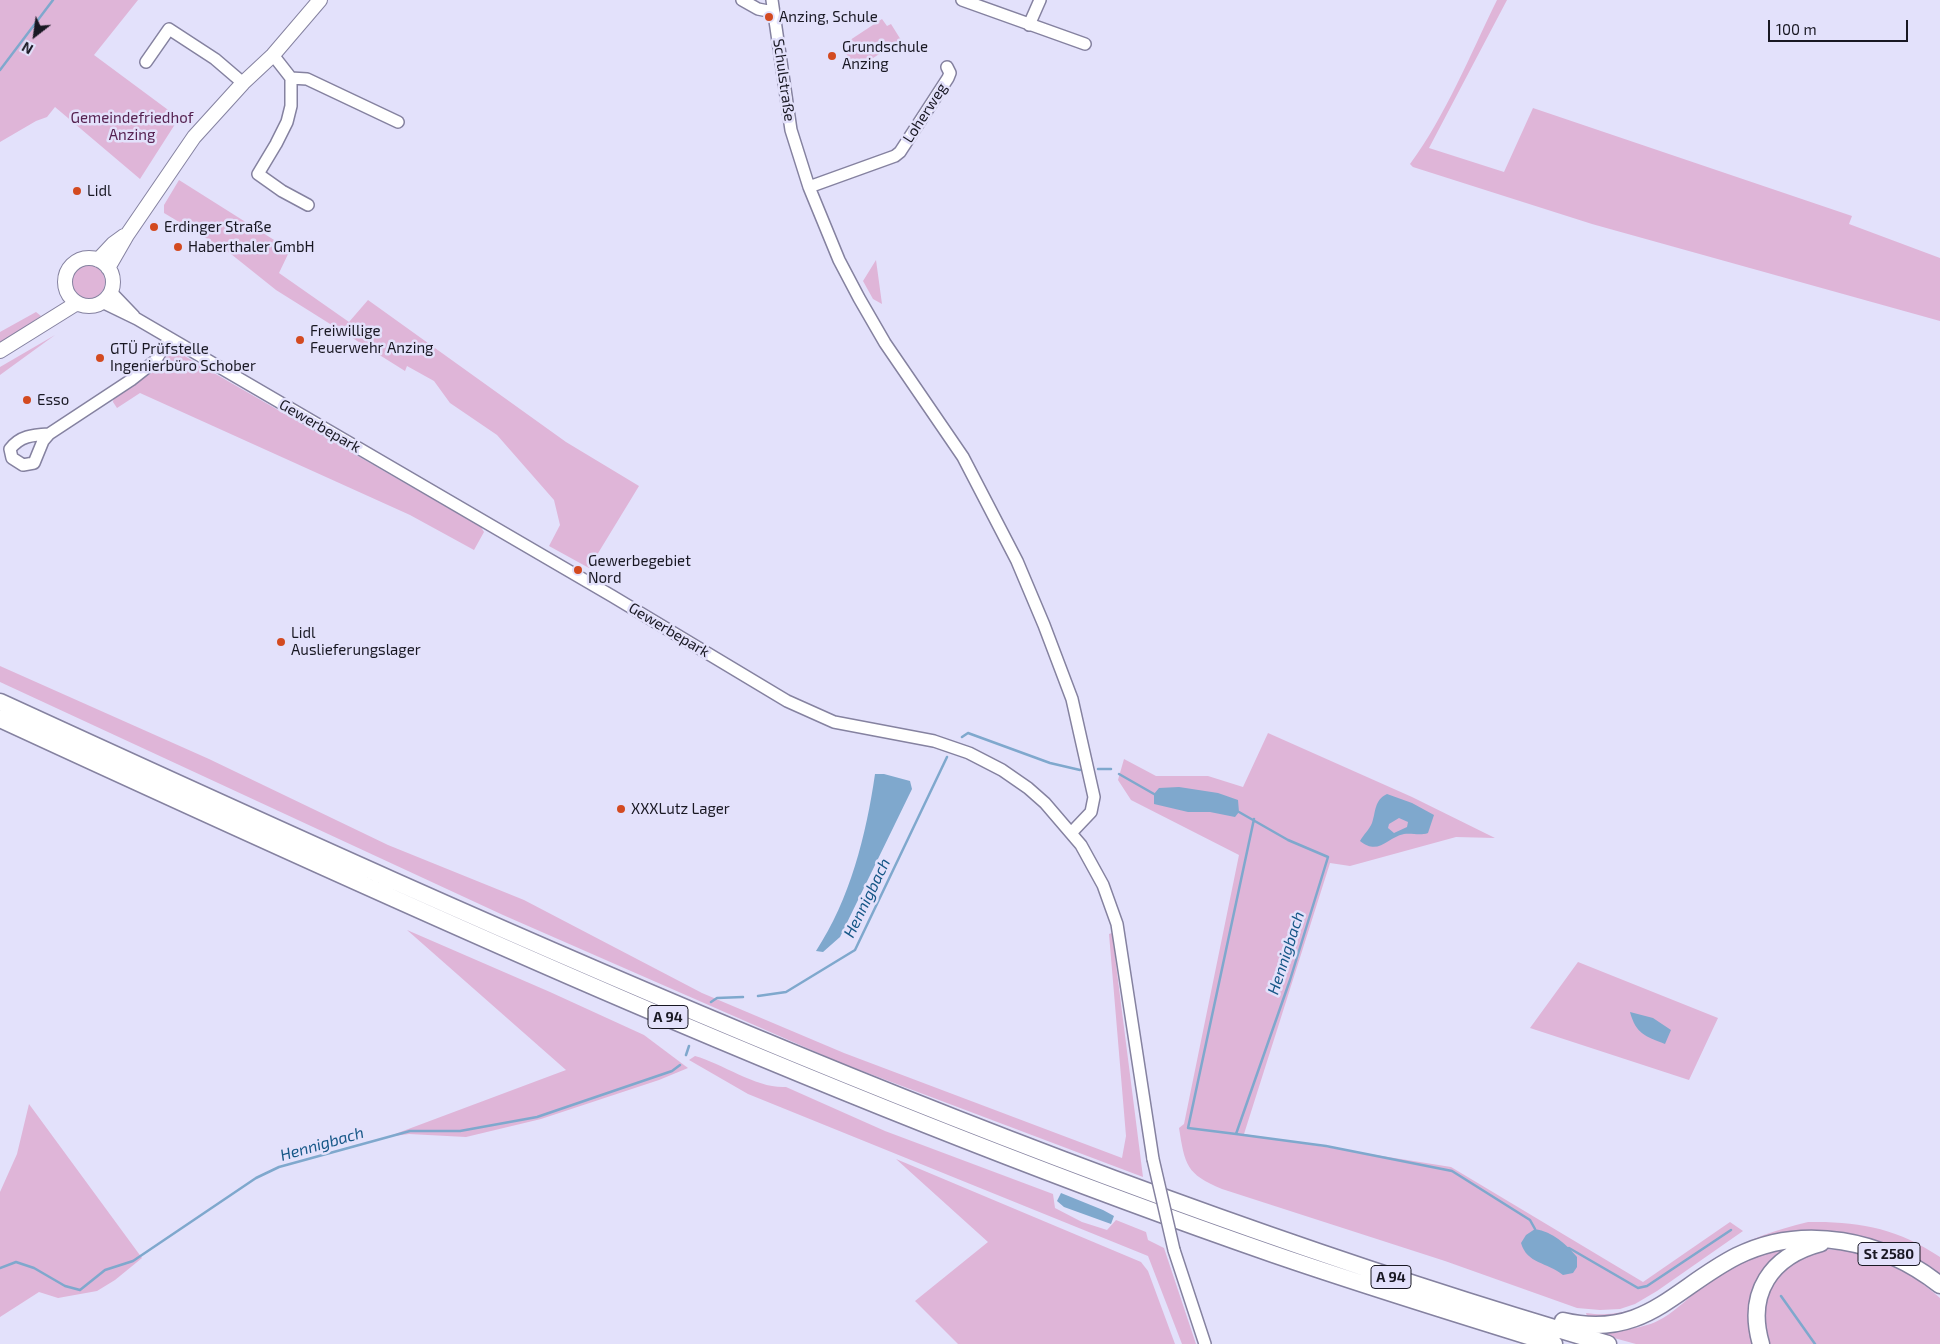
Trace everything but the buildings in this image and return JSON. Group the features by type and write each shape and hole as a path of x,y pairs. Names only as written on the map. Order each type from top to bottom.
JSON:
{"highway":[{"name":"A 94","path":"0,702 455,909 814,1063 991,1134 1167,1200 1379,1273 1608,1344"},
{"name":"A 94","path":"0,719 349,878 557,970 744,1050 979,1145 1274,1255 1554,1344"},
{"path":"1524,1319 1548,1318 1580,1325 1629,1321 1657,1310 1737,1256 1780,1240 1806,1238 1830,1240"},
{"path":"1761,1344 1755,1314 1760,1293 1772,1271 1791,1254 1830,1240"},
{"name":"St 2580","path":"1830,1240 1862,1245 1901,1258 1940,1285"}],"main road":[{"path":"103,264 113,244 127,234 194,137 243,82 273,55 320,0"},
{"path":"86,258 103,264 112,281 106,297 89,306 77,303 67,293 65,280 70,267 86,258"},
{"path":"42,324 67,293"},
{"path":"0,351 77,303"}],"street":[{"path":"742,0 758,8 774,12"},
{"name":"Schulstraße","path":"772,0 791,130 809,187 839,260 885,343 946,430 981,488 1017,561 1044,624 1072,699 1093,790 1091,812 1072,832"},
{"path":"962,0 1085,44"},
{"path":"1029,25 1040,0"},
{"path":"146,62 169,29 215,59 243,82"},
{"path":"273,55 291,78 291,106 287,122 258,174 282,191 308,204"},
{"name":"Loherweg","path":"809,187 887,160 900,152 948,78 950,73 947,67"},
{"path":"291,78 306,80 398,122"},
{"name":"Gewerbepark","path":"106,297 116,311 137,319 596,587 787,701 834,722 934,741 989,762 1028,788 1072,832 1096,872 1117,924 1153,1159 1174,1250 1205,1344"},
{"path":"49,434 31,435 16,441 6,459 23,465 34,462 43,441 49,434 131,380 155,361 169,339"}],"green space":[{"name":"Gemeindefriedhof Anzing","path":"0,0 138,0 94,55 179,118 140,179 55,107 47,117 36,121 0,142"},
{"path":"1497,0 1507,0 1429,148 1504,172 1533,108 1852,216 1849,224 1940,258 1940,321 1592,224 1413,167 1410,164 1446,105"},
{"path":"882,19 887,26 891,24 901,40 856,69 841,46"},
{"path":"179,180 290,250 279,273 349,322 368,300 566,442 639,486 589,568 549,546 560,525 554,500 497,435 450,403 434,381 407,366 405,371 276,290 226,250 164,213 164,205"},
{"path":"876,260 882,304 873,299 863,281"},
{"path":"88,265 95,266 100,270 104,275 104,289 100,294 95,298 88,299 81,298 76,294 72,289 71,282 72,275 76,270 81,266"},
{"path":"36,312 41,316 0,344 0,332"},
{"path":"55,335 0,375 0,367"},
{"path":"171,353 181,354 481,527 484,532 474,550 410,515 140,393 117,408 113,402 114,396"},
{"path":"0,666 209,759 388,845 524,900 702,993 844,1053 1122,1158 1126,1136 1109,934 1112,933 1143,1177 841,1063 503,915 0,682"},
{"path":"1268,733 1412,797 1495,838 1456,837 1350,866 1330,863 1244,1134 1451,1167 1643,1282 1730,1222 1743,1231 1657,1291 1635,1304 1620,1309 1577,1308 1445,1261 1222,1189 1210,1184 1194,1173 1189,1167 1183,1151 1179,1128 1184,1124 1239,855 1131,800 1118,780 1124,759 1156,776 1208,776 1243,787"},
{"path":"407,930 644,1035 688,1068 659,1080 541,1119 466,1137 409,1134 387,1137 566,1070"},
{"path":"1578,962 1718,1018 1689,1080 1530,1028"},
{"path":"695,1056 752,1080 775,1087 786,1087 885,1131 1053,1194 1055,1208 1082,1222 1107,1230 1116,1220 1146,1232 1148,1240 1164,1248 1196,1344 1182,1344 1148,1256 748,1094 689,1060"},
{"path":"29,1104 142,1258 115,1280 97,1291 58,1298 39,1292 0,1317 0,1192 17,1154"},
{"path":"896,1159 1141,1262 1148,1271 1175,1344 958,1344 915,1301 988,1242"},
{"path":"1808,1222 1860,1225 1877,1228 1908,1239 1940,1257 1940,1277 1891,1246 1857,1238 1777,1240 1630,1318 1588,1319 1586,1313 1607,1314 1626,1311 1643,1305 1659,1297 1705,1264 1733,1248 1764,1235"},
{"path":"1791,1245 1771,1266 1755,1344 1636,1344 1592,1332 1629,1329 1655,1322 1669,1314 1725,1271 1757,1256"},
{"path":"1817,1249 1853,1252 1884,1261 1926,1286 1940,1298 1940,1344 1764,1344 1763,1293 1783,1267"}],"water":[{"path":"875,774 884,774 910,781 912,789 840,937 823,952 816,951 838,910 855,866 867,820"},
{"path":"1179,787 1218,793 1238,800 1239,812 1235,817 1210,812 1188,812 1154,804 1154,794 1159,788"},
{"path":"1387,794 1412,803 1434,815 1428,833 1404,834 1382,845 1372,847 1360,841 1371,825 1376,807","holes":["1399,818 1408,822 1407,827 1394,833 1388,828 1389,824"]},
{"path":"1630,1012 1653,1018 1671,1030 1665,1044 1652,1039 1638,1030"},
{"path":"1061,1193 1114,1216 1111,1224 1064,1207 1057,1201"},
{"path":"1535,1229 1559,1239 1577,1257 1577,1267 1573,1273 1563,1275 1528,1255 1521,1243 1526,1235"}],"waterway":[{"path":"0,70 53,0"},
{"name":"Hennigbach","path":"962,737 968,733 1050,763 1080,770"},
{"name":"Hennigbach","path":"758,996 786,992 855,950 947,757"},
{"name":"Hennigbach","path":"1098,769 1111,769"},
{"name":"Hennigbach","path":"1119,774 1154,794"},
{"name":"Hennigbach","path":"1239,812 1288,840 1328,857 1290,980 1236,1134 1326,1146 1452,1171 1530,1220 1535,1229"},
{"name":"Hennigbach","path":"1236,1134 1188,1128 1254,819"},
{"name":"Hennigbach","path":"711,1002 717,998 743,997"},
{"name":"Hennigbach","path":"686,1055 689,1046"},
{"name":"Hennigbach","path":"0,1268 16,1262 34,1268 65,1286 80,1290 105,1270 133,1261 256,1178 279,1167 410,1131 460,1131 537,1117 672,1071 680,1065"},
{"name":"Hennigbach","path":"1569,1248 1638,1288 1647,1286 1731,1230"},
{"name":"Hennigbach","path":"1781,1296 1815,1344"}],"place":[{"name":"Anzing, Schule","path":"769,17"},
{"name":"Grundschule Anzing","path":"832,56"},
{"name":"Lidl","path":"77,191"},
{"name":"Erdinger Straße","path":"154,227"},
{"name":"Haberthaler GmbH","path":"178,247"},
{"name":"Freiwillige Feuerwehr Anzing","path":"300,340"},
{"name":"GTÜ Prüfstelle Ingenierbüro Schober","path":"100,358"},
{"name":"Esso","path":"27,400"},
{"name":"Gewerbegebiet Nord","path":"578,570"},
{"name":"Lidl Auslieferungslager","path":"281,642"},
{"name":"XXXLutz Lager","path":"621,809"}]}
